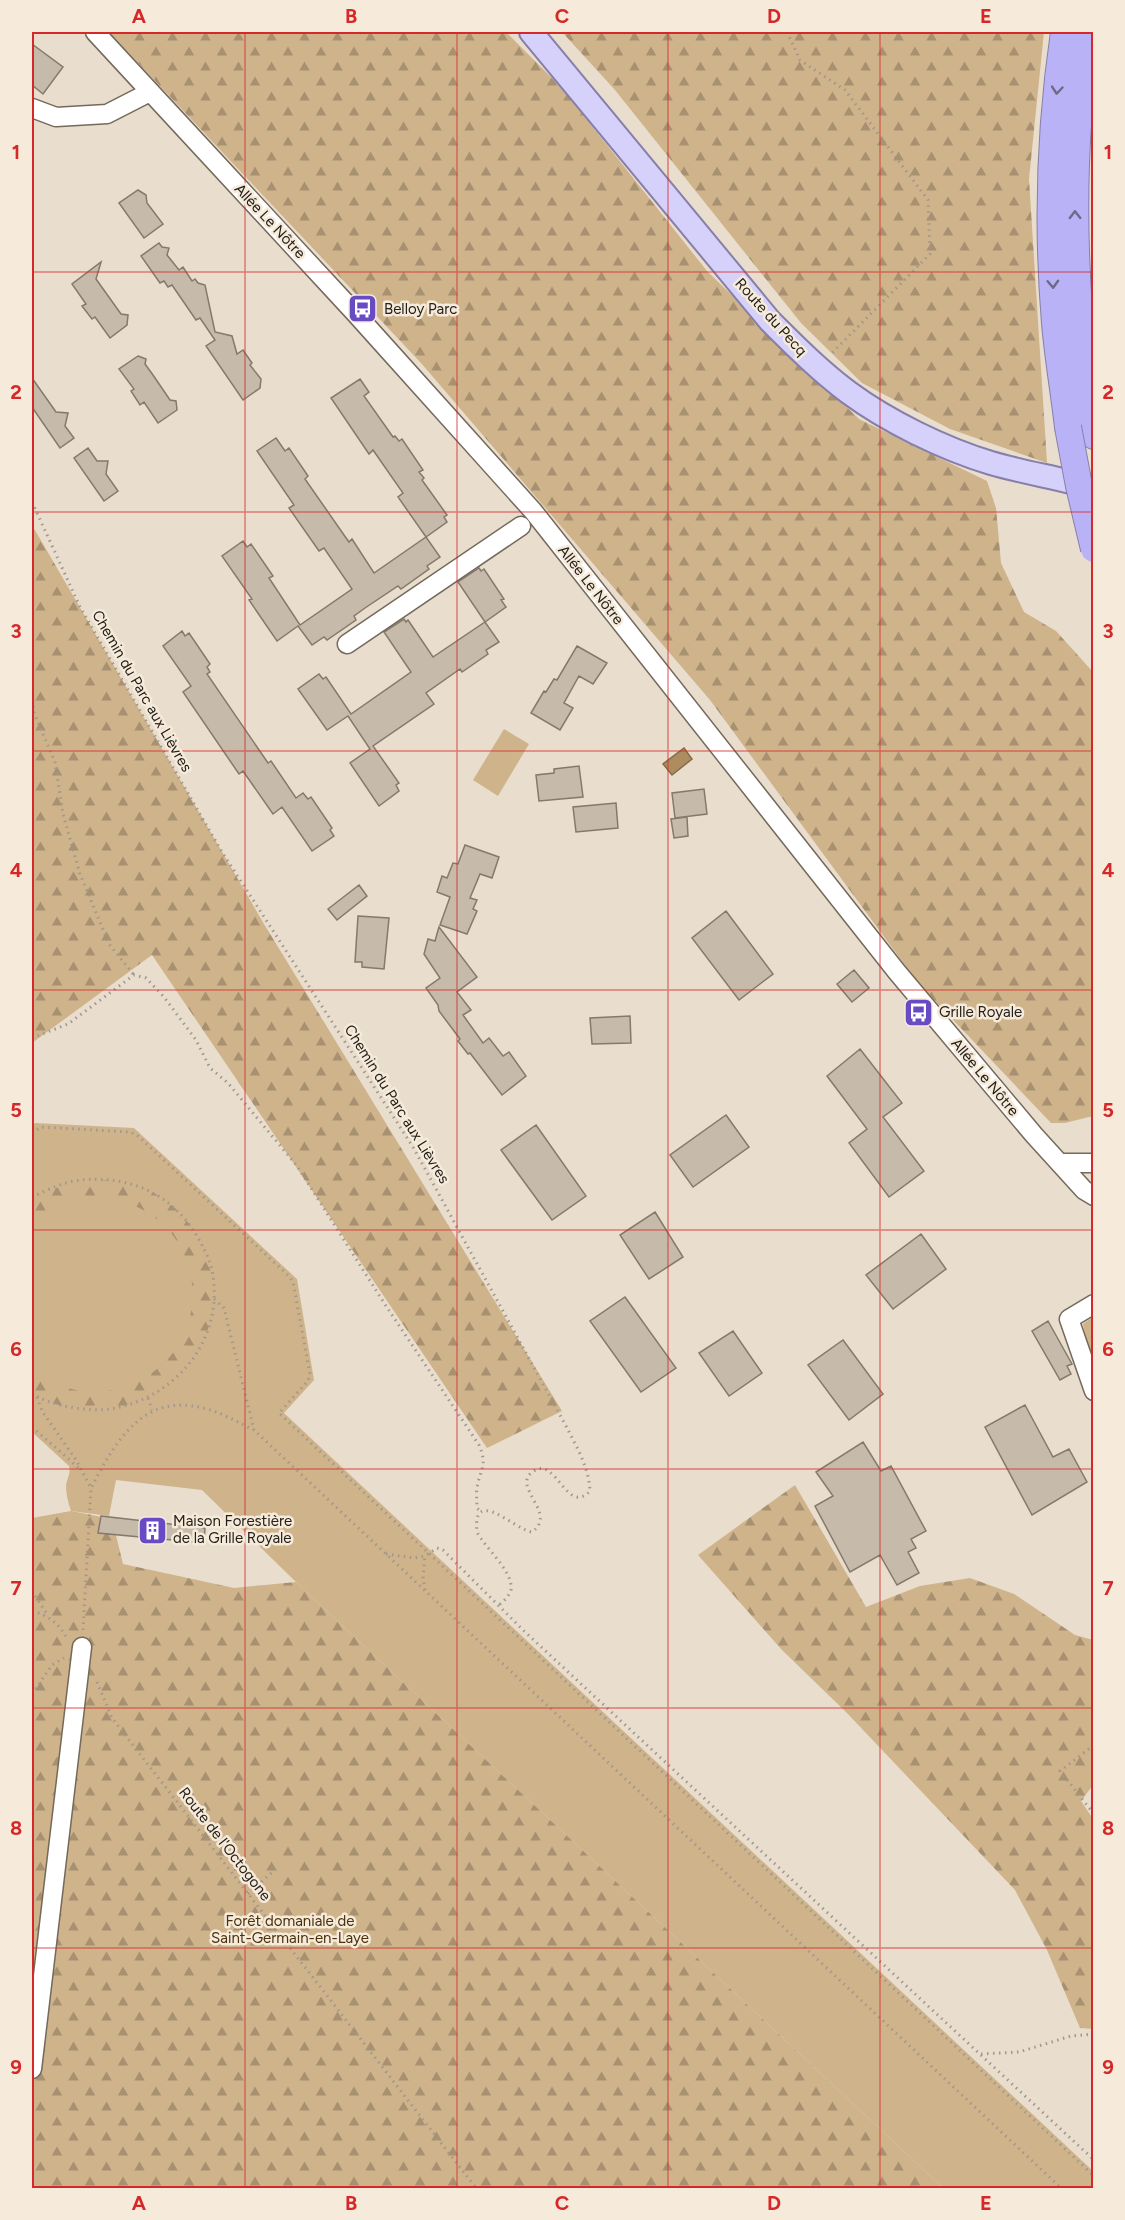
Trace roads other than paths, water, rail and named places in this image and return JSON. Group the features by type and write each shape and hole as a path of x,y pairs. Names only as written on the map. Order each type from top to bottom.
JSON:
{"highway":[{"path":"1064,32 1054,130 1051,190 1055,322 1068,427 1094,549"},
{"path":"1088,32 1075,188 1080,322 1094,436"}],"main road":[{"name":"Route du Pecq","path":"531,32 770,321 818,367 850,393 940,444 991,463 1094,488"}],"street":[{"name":"Allée Le Nôtre","path":"95,32 362,321 533,511 897,972 1034,1135 1084,1190 1094,1196"},
{"path":"32,108 56,117 107,114 150,92"},
{"path":"347,644 521,526"},
{"path":"1060,1163 1094,1163"},
{"path":"1094,1304 1069,1319 1094,1391"},
{"path":"32,2068 73,1648"}],"place":[{"name":"Belloy Parc","path":"363,309"},
{"name":"Grille Royale","path":"918,1012"},
{"name":"Maison Forestière de la Grille Royale","path":"152,1530"}],"park label":[{"name":"Forêt domaniale de Saint-Germain-en-Laye","path":"290,1930"}]}
